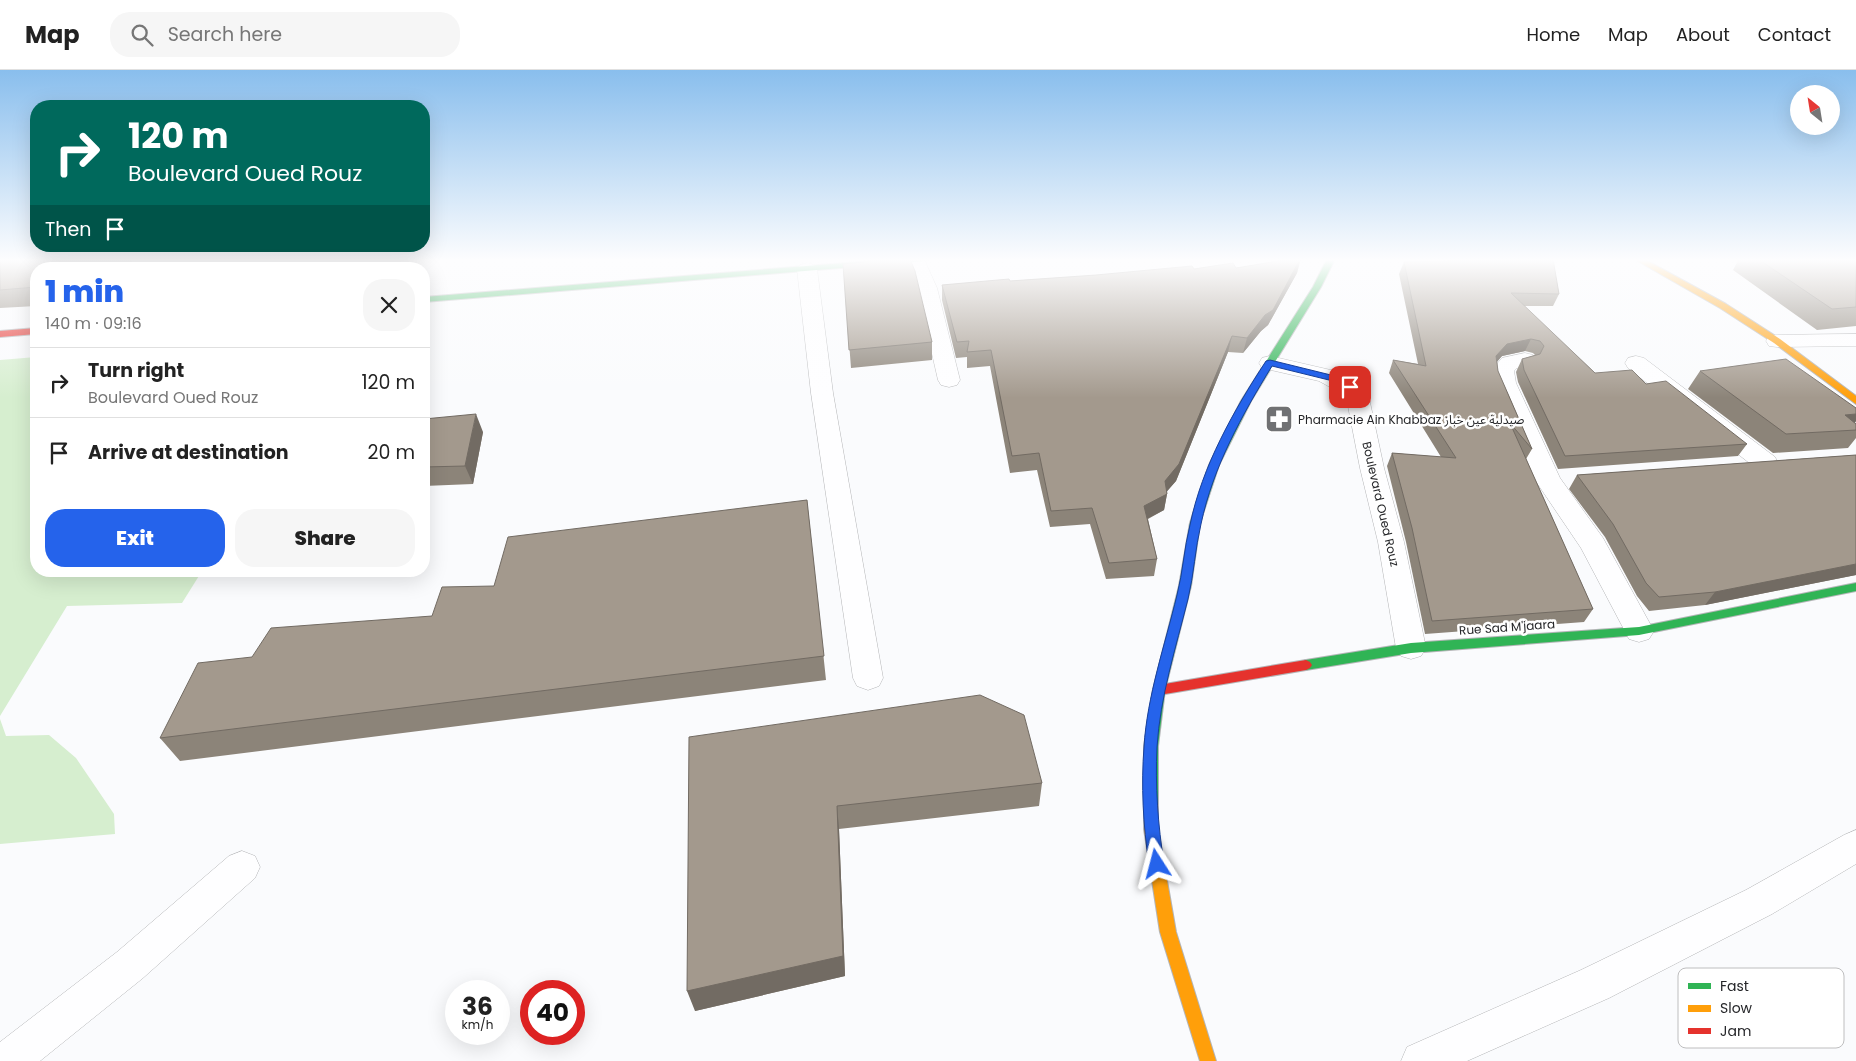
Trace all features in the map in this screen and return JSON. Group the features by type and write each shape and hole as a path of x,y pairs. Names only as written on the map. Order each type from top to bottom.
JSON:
{"street":[{"path":"811,305 822,393 868,678"},
{"path":"931,305 949,380"},
{"path":"1208,1061 1168,932 1151,829 1151,746 1160,690 1185,586 1195,523 1214,465 1246,401 1306,305"},
{"path":"1722,305 1777,341 1856,401"},
{"path":"0,334 30,332"},
{"path":"1777,341 1856,340"},
{"path":"1826,341 1856,349"},
{"path":"1525,360 1510,363 1503,370 1505,383 1548,480 1593,545 1639,631"},
{"name":"Boulevard Oued Rouz","path":"1270,363 1336,379 1356,393 1372,468 1391,542 1412,648"},
{"path":"1636,363 1776,462 1730,466"},
{"path":"1548,480 1577,478"},
{"name":"Rue Sad M'jaara","path":"1160,690 1412,648 1639,631 1856,587"},
{"path":"1421,1061 1604,980 1759,902 1856,846"},
{"path":"8,1061 130,965 242,867"}],"green space":[{"path":"30,358 30,577 198,577 182,603 67,606 0,716 0,360"},
{"path":"0,719 6,736 49,735 76,758 114,814 115,834 0,844"}],"building":[{"path":"846,305 923,305 932,342 849,350"},
{"path":"947,305 1276,305 1273,310 1265,315 1247,338 1232,336 1179,464 1165,481 1167,494 1144,506 1157,559 1109,563 1092,508 1051,511 1039,453 1012,456 991,350 967,352 969,341 957,342"},
{"path":"1413,305 1524,305 1595,373 1632,370 1646,384 1666,381 1747,444 1565,456 1524,370 1522,359 1540,354 1544,346 1540,341 1531,339 1507,344 1496,356 1498,371 1532,449 1510,423 1593,609 1432,621 1412,528 1392,453 1456,458 1393,360 1426,366"},
{"path":"1826,305 1856,305 1856,307 1832,309"},
{"path":"1786,359 1856,408 1856,414 1845,415 1856,424 1856,430 1786,434 1700,371"},
{"path":"476,414 465,466 430,467 430,418"},
{"path":"1856,455 1856,564 1715,592 1659,597 1646,583 1613,524 1577,475"},
{"path":"807,500 824,656 160,738 198,663 252,657 271,628 432,616 442,587 494,586 508,537"},
{"path":"980,695 1024,715 1042,783 837,806 843,956 687,991 689,737"}],"traffic: fast":[{"path":"1151,806 1151,746 1159,690 1185,586 1195,523 1214,465 1246,401 1306,305"},
{"path":"1306,665 1411,648 1639,631 1856,587"}],"traffic: slow":[{"path":"1722,305 1777,341 1856,401"},
{"path":"1151,806 1151,829 1168,932 1208,1061"}],"traffic: jam":[{"path":"0,334 30,332"},
{"path":"1159,690 1306,665"}],"place":[{"name":"Pharmacie Ain Khabbaz صيدلية عين خباز","path":"1279,419"}],"route":[{"path":"1157,864 1151,829 1151,746 1160,690 1185,586 1195,523 1214,465 1246,401 1270,363 1336,379 1350,387"}]}
